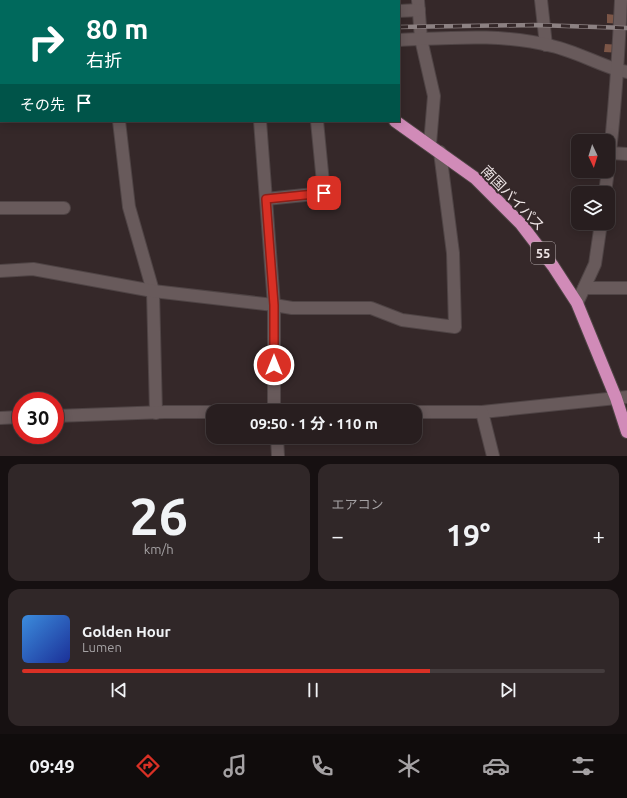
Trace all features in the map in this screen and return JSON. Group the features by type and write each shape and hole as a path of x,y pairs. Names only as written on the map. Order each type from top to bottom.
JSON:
{"highway":[{"name":"南国バイパス","path":"397,122 430,144 475,178 521,224 553,266 577,303 621,398 627,432"}],"street":[{"path":"541,0 546,45"},
{"path":"614,134 623,71 621,0"},
{"path":"400,11 418,5 421,39 434,96 430,144"},
{"path":"400,40 472,37 518,40 546,45 623,71"},
{"path":"119,122 129,207 153,291 156,413"},
{"path":"260,122 274,305 274,404"},
{"path":"266,199 324,193 317,122"},
{"path":"0,270 33,269 153,291 292,308 371,308 402,320 455,327 453,253 440,152"},
{"path":"615,153 627,154"},
{"path":"0,208 64,208"},
{"path":"577,303 595,264 600,230"},
{"path":"584,288 627,288"},
{"path":"422,412 482,412 621,398"},
{"path":"64,416 206,412"},
{"path":"482,412 493,456"},
{"path":"0,418 12,417"},
{"path":"277,444 278,456"}],"building":[{"path":"607,14 624,16 623,24 607,23"},
{"path":"605,44 622,45 622,53 604,52"}],"railway":[{"path":"400,27 535,25 627,28"}],"route":[{"path":"274,365 274,305 266,199 324,193"}]}
